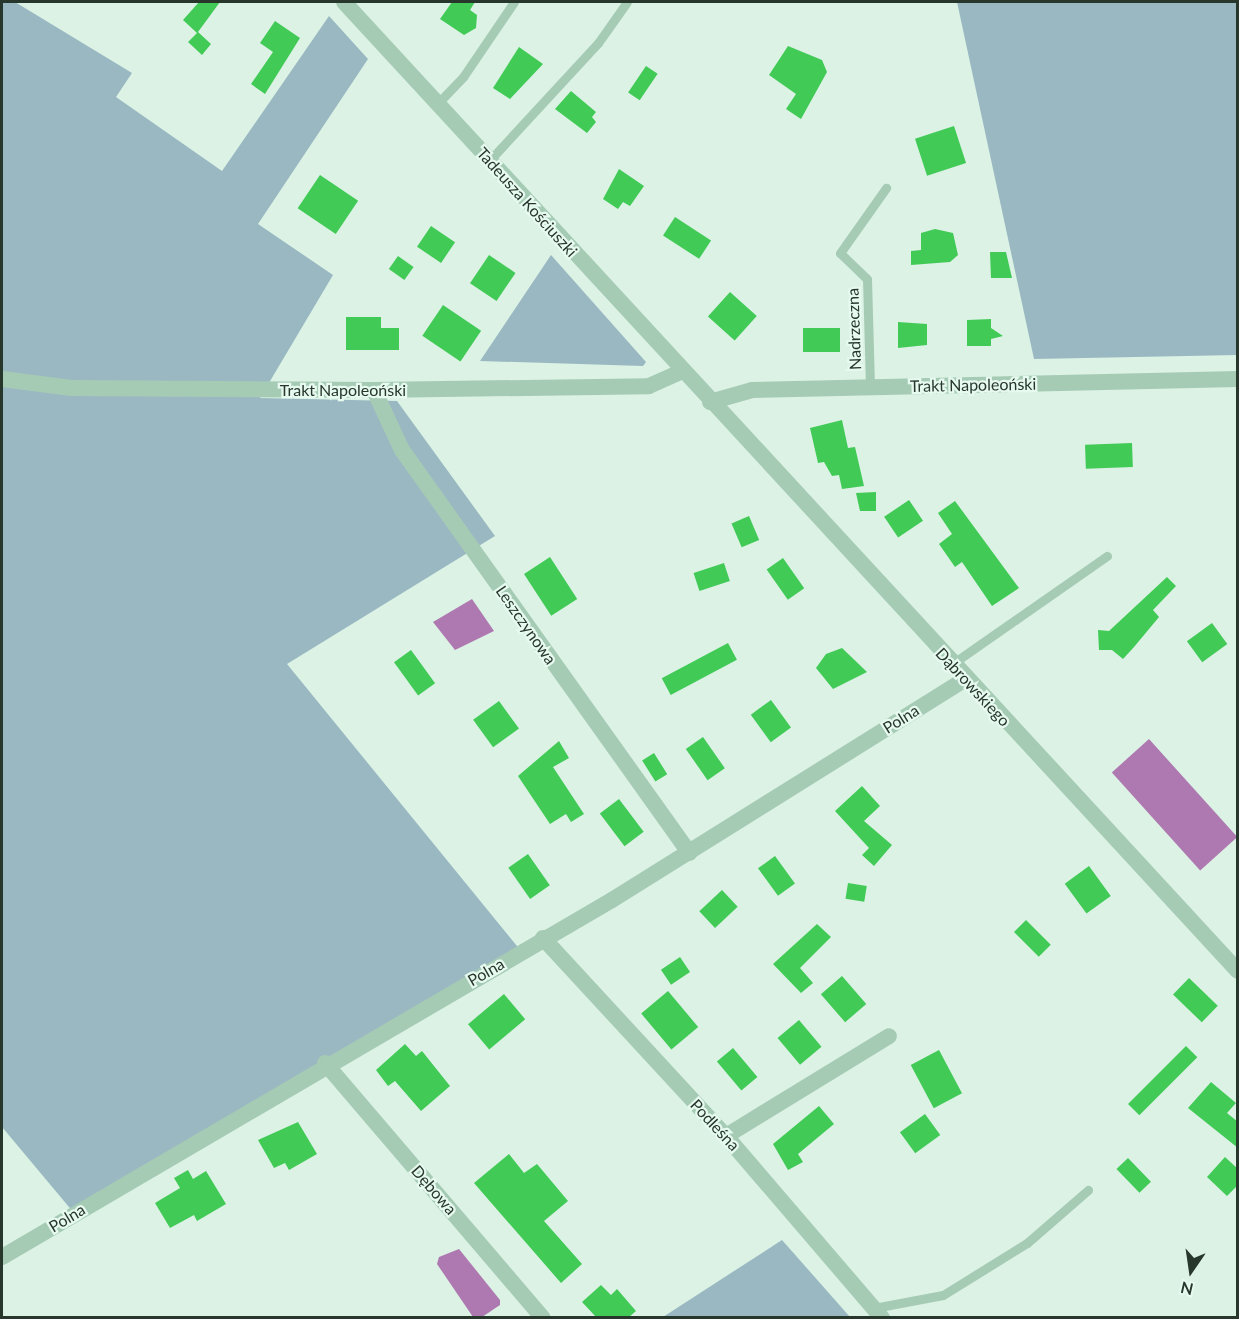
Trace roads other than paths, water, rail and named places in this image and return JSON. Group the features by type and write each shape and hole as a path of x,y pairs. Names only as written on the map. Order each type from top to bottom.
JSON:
{"street":[{"name":"Tadeusza Kościuszki","path":"344,2 710,402"},
{"name":"Trakt Napoleoński","path":"2,379 71,388 375,390 649,386 681,372"},
{"name":"Trakt Napoleoński","path":"710,402 752,390 1238,379"},
{"name":"Leszczynowa","path":"375,390 402,450 688,853"},
{"name":"Dąbrowskiego","path":"710,402 1238,971"},
{"name":"Polna","path":"2,1257 325,1063 688,853 965,679"},
{"name":"Podleśna","path":"543,938 726,1136 878,1313"},
{"path":"726,1136 889,1036"},
{"name":"Dębowa","path":"325,1063 543,1317"}],"lane":[{"path":"437,104 463,77 514,2"},
{"path":"489,161 598,44 627,2"},
{"name":"Nadrzeczna","path":"870,386 867,279 840,253 886,189"},
{"path":"952,664 1107,556"},
{"path":"878,1313 943,1295 1027,1243 1088,1190"}]}
